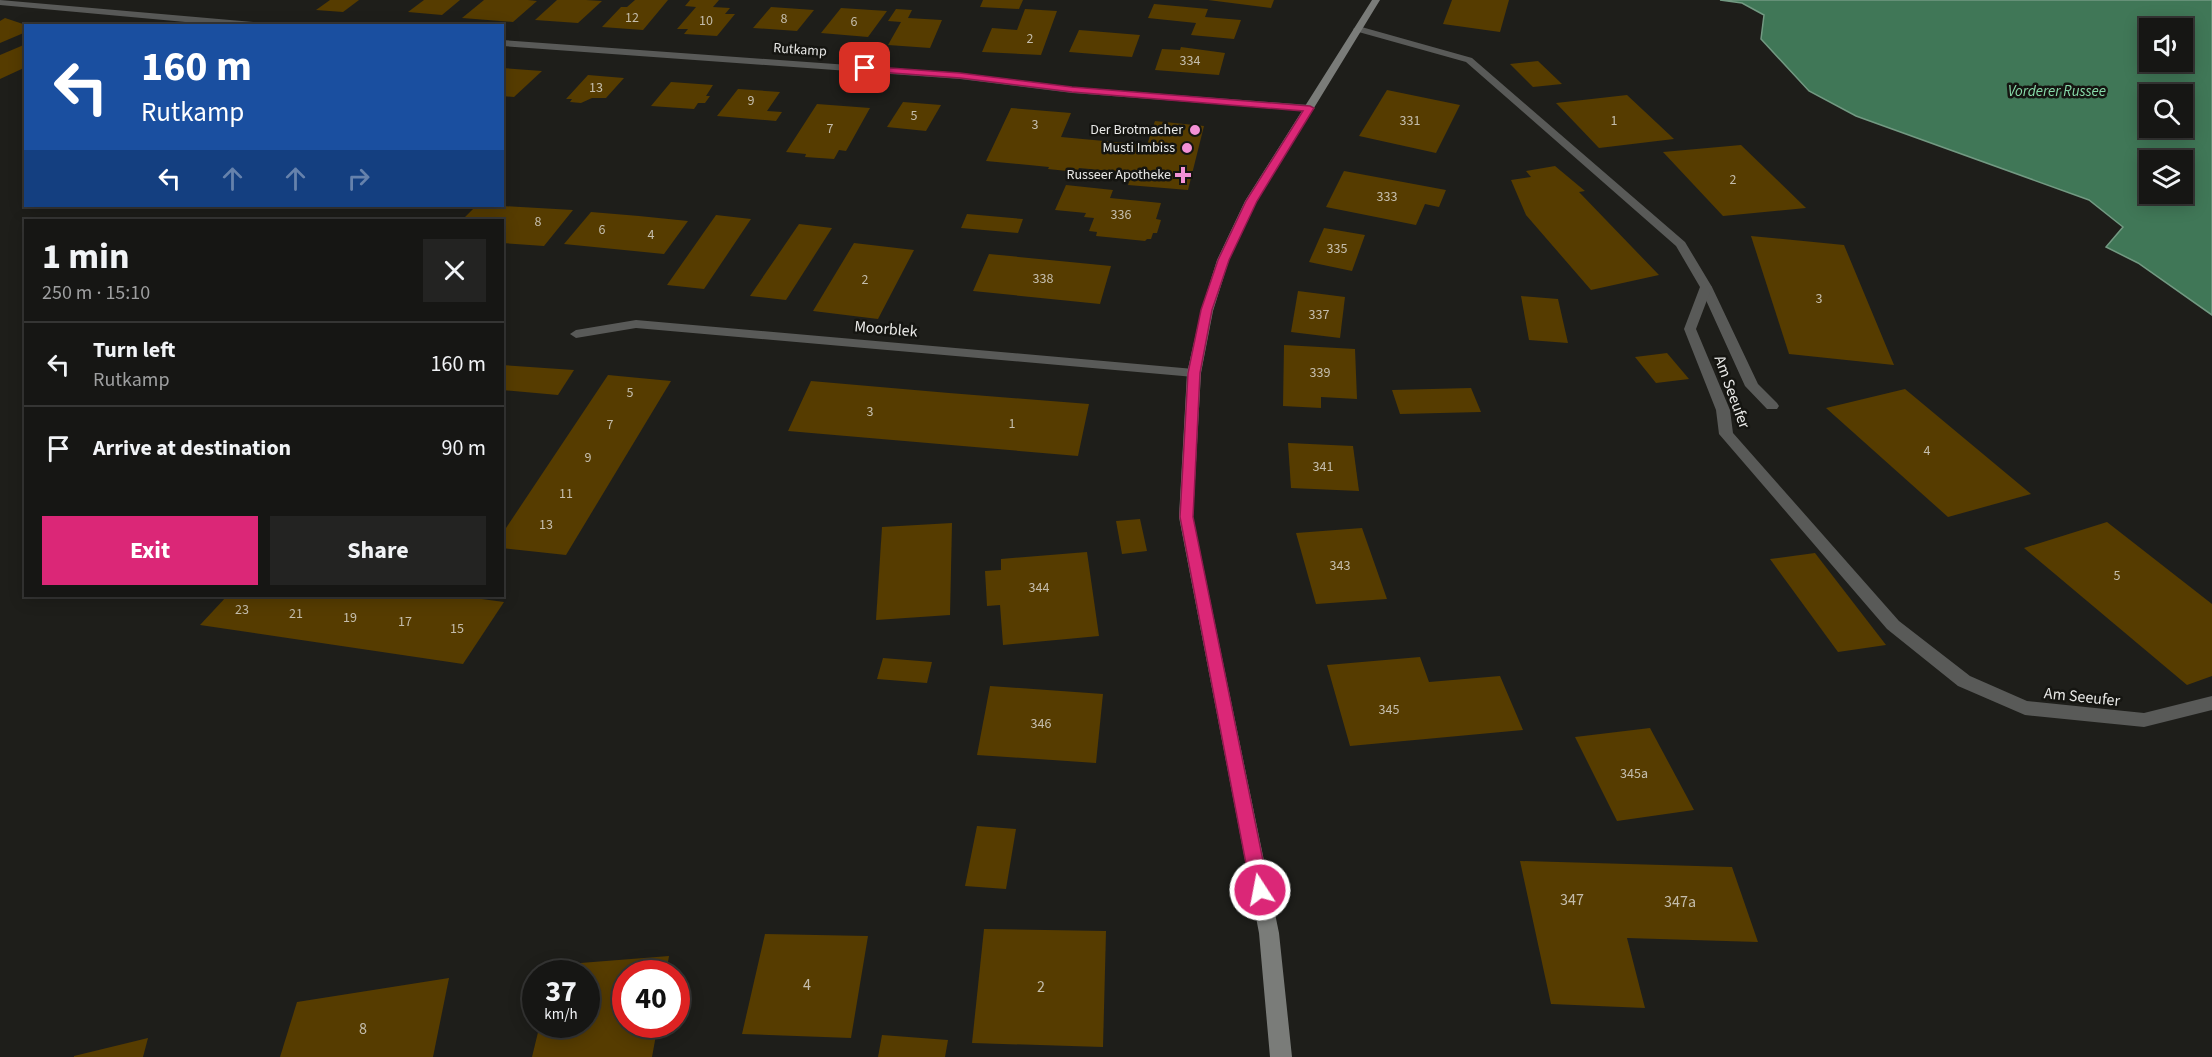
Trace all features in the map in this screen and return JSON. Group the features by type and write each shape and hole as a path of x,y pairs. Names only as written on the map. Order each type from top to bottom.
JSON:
{"street":[{"path":"1281,1057 1269,933 1186,517 1194,373 1207,310 1223,260 1251,201 1376,0"},
{"path":"0,2 242,24"},
{"path":"1358,29 1447,52 1468,60 1681,244 1707,287 1752,386 1772,406"},
{"name":"Rutkamp","path":"504,43 960,76 1072,90 1310,108"},
{"name":"Am Seeufer","path":"1707,287 1690,329 1723,410 1726,435 1893,625 1964,681 2025,708 2144,720 2212,703"},
{"name":"Moorblek","path":"576,334 636,324 1194,373"}],"water":[{"name":"Vorderer Russee","path":"1720,0 2212,0 2212,315 2138,263 2106,247 2123,227 2089,200 1856,116 1809,91 1761,39 1764,15 1742,3"}],"building":[{"path":"330,0 359,0 343,12 316,10"},
{"path":"424,0 460,0 442,15 408,12"},
{"path":"484,0 537,1 513,22 462,18"},
{"path":"557,0 602,1 578,23 535,20"},
{"path":"635,0 668,0 643,30 602,27 621,7 627,7"},
{"path":"690,0 719,0 713,7 730,8 725,14 735,14 717,36 684,34 688,29 677,29 696,7 685,6"},
{"path":"983,0 1023,0 1019,9 980,7"},
{"path":"1208,0 1274,0 1271,8"},
{"path":"1452,0 1509,0 1500,32 1443,24"},
{"path":"1154,4 1208,9 1205,17 1241,20 1234,39 1191,35 1196,23 1148,18"},
{"path":"771,7 814,10 797,31 753,28"},
{"path":"841,8 887,11 868,37 821,33"},
{"path":"896,9 912,10 908,18 942,20 930,48 888,45 901,22 888,21"},
{"path":"1025,9 1057,11 1041,55 982,52 992,28 1017,30"},
{"path":"5,18 24,24 24,33 0,43 0,21"},
{"path":"1079,30 1140,35 1132,57 1069,52"},
{"path":"24,45 24,68 0,79 0,55"},
{"path":"1181,47 1225,53 1219,75 1155,70 1162,49 1180,50"},
{"path":"1538,61 1562,84 1533,87 1510,64"},
{"path":"504,68 542,71 514,97 504,96"},
{"path":"588,75 624,78 606,98 592,98 581,103 570,102 572,99 566,99"},
{"path":"671,82 713,85 706,96 710,96 705,103 698,103 694,109 651,106"},
{"path":"738,89 780,92 767,111 782,112 776,121 717,116"},
{"path":"1387,90 1460,105 1436,153 1359,136"},
{"path":"1627,95 1674,139 1599,148 1556,103"},
{"path":"903,102 941,105 926,131 887,127"},
{"path":"817,104 870,108 846,151 839,150 834,159 805,157 806,154 786,152"},
{"path":"1011,108 1071,113 1061,137 1147,145 1155,121 1204,126 1188,190 1128,185 1132,173 1079,168 1077,172 986,161"},
{"path":"1741,145 1806,208 1723,216 1663,152"},
{"path":"1555,166 1585,191 1579,192 1659,275 1591,290 1526,215 1511,180 1531,177 1526,171"},
{"path":"1344,171 1446,190 1439,207 1425,204 1416,225 1326,207"},
{"path":"1066,185 1113,190 1110,198 1161,203 1156,219 1161,220 1157,233 1153,233 1151,239 1145,241 1096,236 1097,232 1089,231 1094,218 1084,217 1086,213 1055,210"},
{"path":"475,207 573,210 544,246 504,243 504,219 463,219"},
{"path":"591,212 688,221 664,254 564,244"},
{"path":"967,214 1023,219 1018,233 961,228"},
{"path":"716,215 751,219 704,289 667,285"},
{"path":"799,224 832,228 786,300 750,296"},
{"path":"1324,228 1365,235 1352,271 1309,262"},
{"path":"1751,236 1844,245 1894,365 1789,354"},
{"path":"854,243 914,250 878,319 813,311"},
{"path":"989,254 1111,266 1100,304 973,291"},
{"path":"1298,291 1345,297 1340,338 1291,332"},
{"path":"1521,296 1558,299 1568,343 1529,340"},
{"path":"1284,345 1355,349 1357,399 1321,397 1321,408 1283,406"},
{"path":"1667,353 1689,379 1656,383 1635,357"},
{"path":"504,365 574,370 558,395 504,390"},
{"path":"608,375 671,381 566,555 504,548 504,531"},
{"path":"811,381 1089,404 1078,456 788,431"},
{"path":"1471,388 1481,412 1400,414 1392,390"},
{"path":"1905,389 2031,494 1948,517 1826,408"},
{"path":"1288,443 1353,446 1359,491 1291,488"},
{"path":"1140,519 1147,551 1122,554 1116,521"},
{"path":"2107,522 2212,604 2212,676 2187,685 2024,548"},
{"path":"952,523 950,615 876,620 882,527"},
{"path":"1362,528 1387,599 1316,604 1296,533"},
{"path":"1087,552 1099,636 1003,645 1000,605 987,606 985,571 1001,570 1001,559"},
{"path":"1815,553 1886,645 1838,652 1770,559"},
{"path":"226,597 466,597 504,602 463,664 200,625"},
{"path":"1420,657 1429,682 1500,676 1523,730 1350,746 1327,665"},
{"path":"883,658 932,662 927,683 877,679"},
{"path":"990,686 1103,694 1096,763 977,755"},
{"path":"1650,728 1694,810 1617,821 1575,737"},
{"path":"977,826 1016,829 1006,889 965,886"},
{"path":"1520,861 1732,867 1758,942 1627,938 1645,1008 1551,1004"},
{"path":"984,929 1106,931 1103,1047 972,1043"},
{"path":"765,934 868,936 851,1038 742,1034"},
{"path":"669,956 668,960 618,960"},
{"path":"612,960 612,1038 655,1038 652,1057 532,1057 537,1038 600,1038 600,961"},
{"path":"449,978 433,1057 280,1057 297,1002"},
{"path":"882,1035 948,1040 945,1057 878,1057"},
{"path":"148,1038 143,1057 74,1057 74,1056"}],"place":[{"name":"Der Brotmacher","path":"1195,130"},
{"name":"Musti Imbiss","path":"1187,148"},
{"name":"Russeer Apotheke","path":"1183,175"}],"route":[{"path":"865,68 960,76 1072,90 1310,108 1251,201 1223,260 1207,310 1194,373 1186,517 1260,890"}]}
